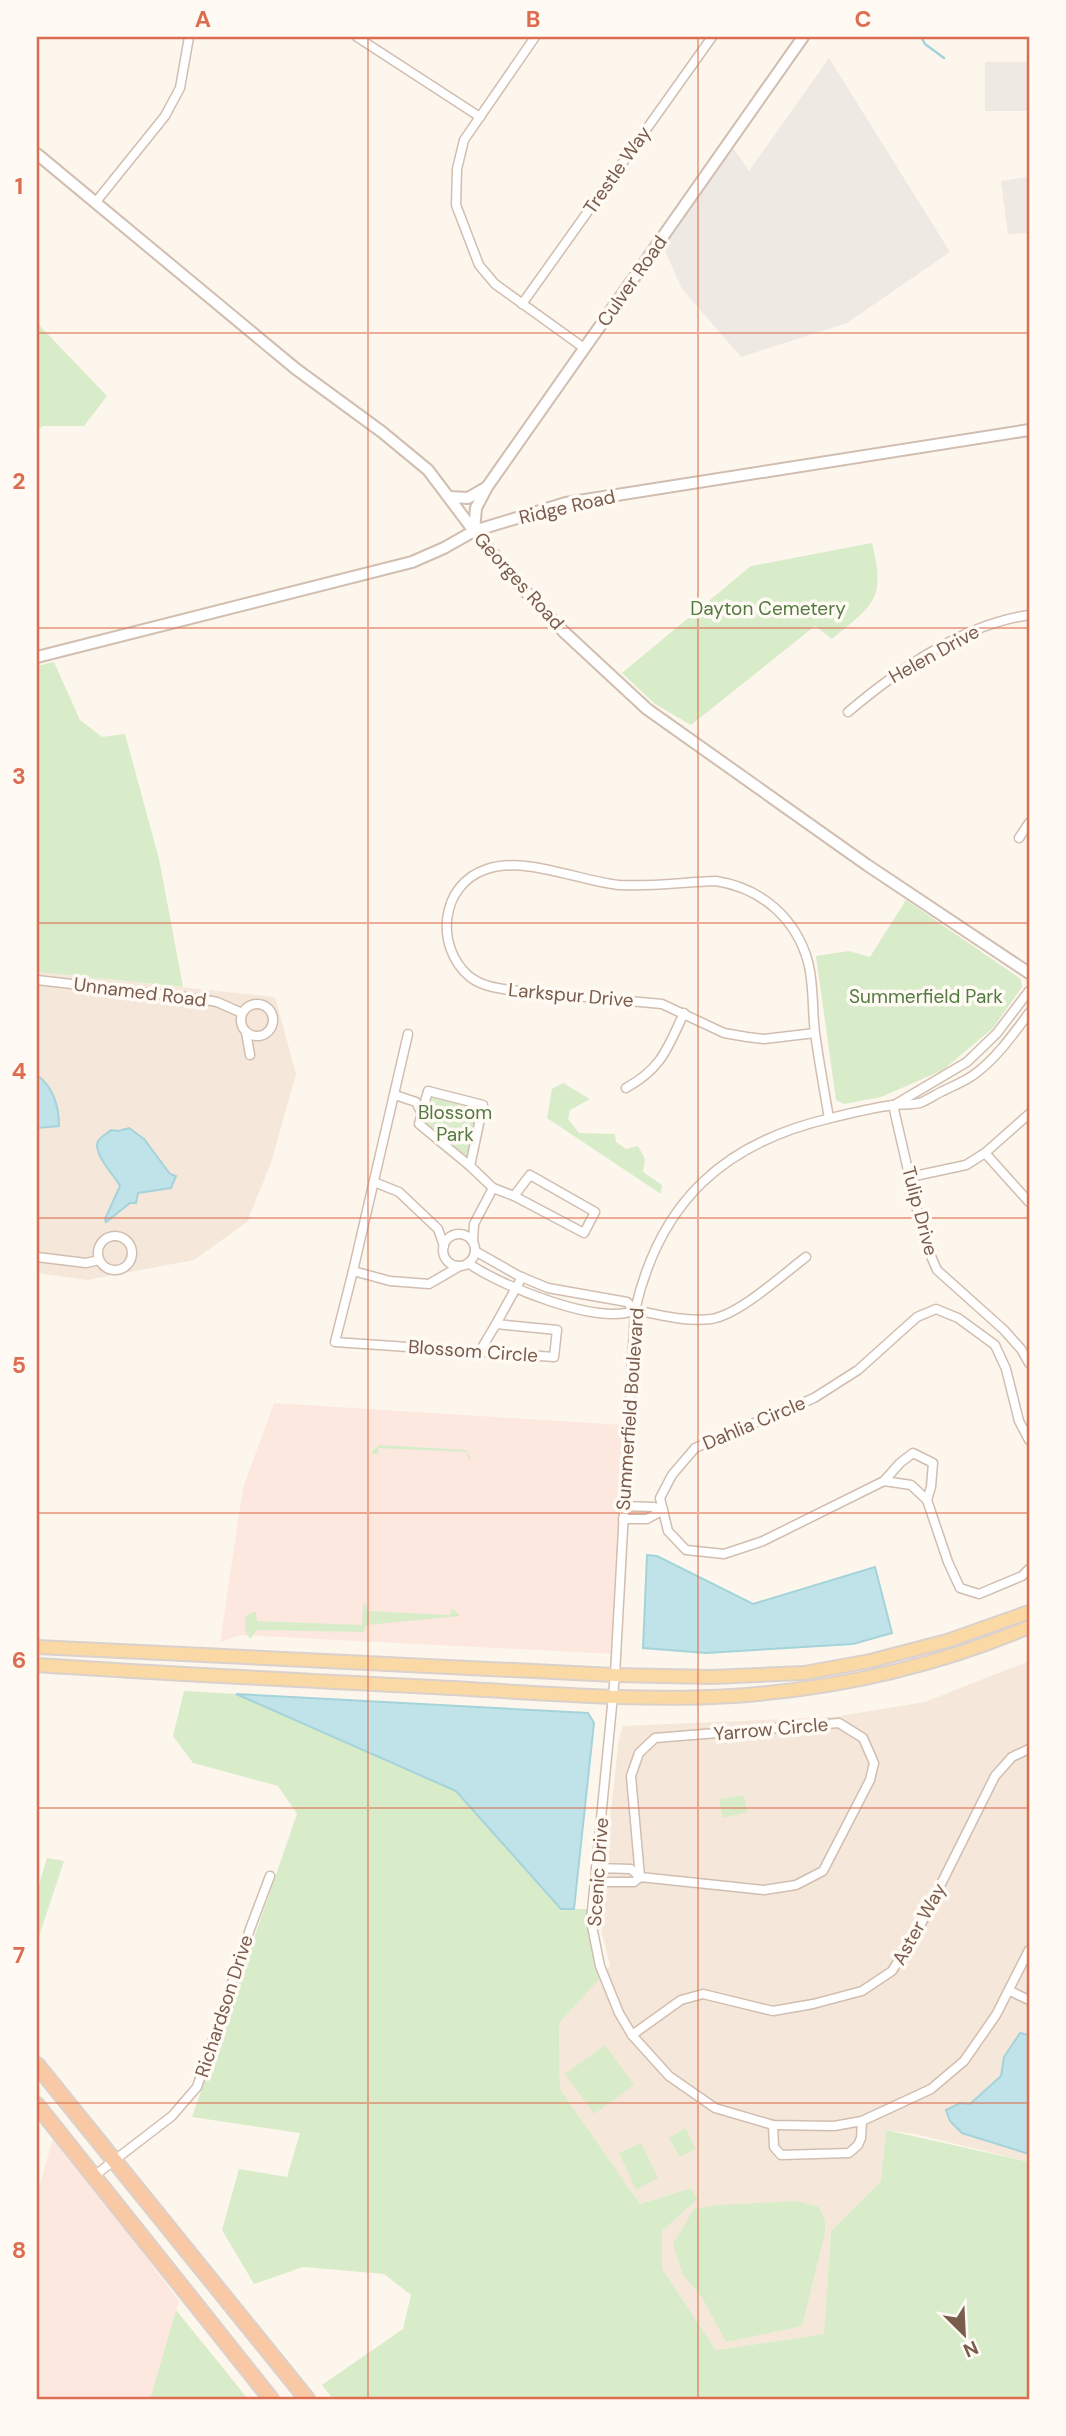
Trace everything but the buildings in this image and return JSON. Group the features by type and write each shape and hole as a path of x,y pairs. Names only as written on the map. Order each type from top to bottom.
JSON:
{"highway":[{"path":"37,2065 307,2399"},
{"path":"37,2105 271,2399"}],"main road":[{"path":"37,1647 615,1675 712,1677 804,1673 870,1661 947,1641 1029,1612"},
{"path":"37,1665 613,1696 732,1696 800,1689 903,1671 998,1641 1029,1627"}],"street":[{"path":"95,203 165,116 180,88 189,37"},
{"path":"357,37 480,117"},
{"path":"535,37 464,140 457,169 456,205 478,265 495,284 584,348"},
{"name":"Trestle Way","path":"522,304 712,37"},
{"name":"Culver Road","path":"474,531 476,508 487,487 803,37"},
{"name":"Georges Road","path":"37,154 296,369 382,432 428,470 474,531 564,632 647,709 867,865 1029,973"},
{"name":"Ridge Road","path":"37,657 412,562 474,531 566,503 1029,430"},
{"path":"450,497 466,498 487,487"},
{"name":"Helen Drive","path":"848,712 893,675 973,631 989,624 1029,615"},
{"path":"1019,838 1029,823"},
{"name":"Larkspur Drive","path":"815,1033 747,1037 724,1033 662,1004 488,986 477,981 451,954 445,928 451,903 458,890 476,873 504,864 618,884 716,881 737,886 772,904 797,934 809,964 815,1033 829,1118"},
{"name":"Unnamed Road","path":"37,980 201,999 217,1002 242,1013 250,1006 260,1004 266,1007 272,1015 271,1027 267,1033 258,1036 246,1032"},
{"name":"Summerfield Boulevard","path":"893,1105 967,1062 997,1033 1029,991"},
{"path":"242,1013 241,1022 246,1032 250,1055"},
{"path":"626,1088 640,1080 662,1059 684,1013"},
{"name":"Summerfield Boulevard","path":"613,1696 635,1310 653,1252 665,1228 703,1180 729,1159 785,1130 893,1105 918,1103 972,1076 1004,1046 1029,1013"},
{"name":"Blossom Circle","path":"408,1034 335,1342 554,1357 557,1330 496,1324 522,1277"},
{"path":"469,1165 483,1105 428,1091 419,1124 493,1188 514,1196 584,1233 595,1212 530,1175 514,1196"},
{"path":"395,1095 416,1102 421,1112"},
{"name":"Tulip Drive","path":"893,1105 924,1240 937,1270 1004,1330 1029,1363"},
{"path":"910,1177 966,1165 985,1153 1029,1114"},
{"path":"985,1153 1029,1202"},
{"path":"374,1182 399,1192 438,1229 446,1259 443,1276"},
{"path":"353,1271 390,1281 429,1284 464,1264 474,1246 474,1224 493,1188"},
{"path":"444,1246 447,1240 474,1224"},
{"path":"438,1229 468,1236 474,1246 522,1277 548,1288 627,1302 635,1310 693,1319 723,1316 737,1309 806,1257"},
{"path":"120,1236 129,1242 131,1258 119,1270 107,1268 99,1260 98,1249 109,1237 120,1236"},
{"path":"37,1258 86,1263 99,1260"},
{"path":"446,1259 454,1265 464,1264 515,1288 572,1308 624,1316 635,1310"},
{"name":"Dahlia Circle","path":"663,1510 660,1499 671,1475 695,1448 814,1398 858,1370 917,1317 936,1308 958,1318 995,1345 1006,1370 1019,1422 1029,1440"},
{"path":"480,1351 496,1324"},
{"path":"1019,1422 1029,1417"},
{"path":"663,1510 668,1531 685,1550 724,1555 763,1541 884,1481 913,1453 933,1463 927,1500"},
{"path":"884,1481 911,1485 927,1500 948,1562 960,1588 979,1594 1022,1576 1029,1569"},
{"path":"624,1506 663,1510"},
{"path":"623,1519 647,1519 663,1510"},
{"name":"Scenic Drive","path":"613,1696 591,1921 600,1966 619,2013 632,2035 668,2076 715,2108 773,2125 834,2126 862,2121 931,2089 964,2061 1010,1991 1029,1950"},
{"name":"Yarrow Circle","path":"596,1868 631,1869 640,1877 764,1891 796,1885 823,1871 870,1780 874,1763 863,1738 839,1723 654,1738 639,1753 631,1776 640,1877"},
{"name":"Aster Way","path":"632,2035 681,2000 703,1994 773,2011 862,1991 892,1971 920,1926 995,1776 1012,1757 1029,1749"},
{"name":"Richardson Drive","path":"94,2176 172,2116 197,2087 270,1876"},
{"name":"Yarrow Circle","path":"595,1882 634,1882 640,1877"},
{"path":"1010,1991 1029,2000"},
{"path":"773,2125 774,2147 781,2155 849,2153 861,2138 862,2121"}],"shaded area":[{"path":"829,58 950,252 847,323 741,357 682,289 660,240 729,142 749,171"},
{"path":"985,62 1029,62 1029,111 985,111"},
{"path":"1029,177 1029,233 1008,234 1001,181"},
{"path":"37,972 275,997 296,1074 271,1163 247,1222 194,1260 87,1280 37,1273"},
{"path":"274,1403 623,1425 621,1554 614,1654 241,1635 220,1642 243,1488"},
{"path":"1029,1661 1029,2162 915,2134 886,2130 881,2181 831,2231 824,2334 716,2350 662,2270 662,2231 698,2199 691,2188 640,2204 560,2089 559,2023 610,1966 602,1933 601,1898 619,1739 623,1726 833,1717 925,1702"},
{"path":"54,2135 179,2301 150,2399 37,2399 37,2195"}],"green space":[{"path":"37,323 107,396 84,426 42,426 37,432"},
{"name":"Dayton Cemetery","path":"872,543 878,577 877,589 867,608 832,639 815,626 691,725 655,704 622,673 751,566"},
{"path":"54,662 80,720 102,737 125,734 159,859 183,987 37,972 37,666"},
{"name":"Summerfield Park","path":"906,900 1018,977 1022,987 993,1028 943,1070 881,1097 844,1104 836,1100 816,956 849,951 870,957"},
{"path":"563,1083 590,1099 570,1110 568,1119 579,1133 615,1134 616,1142 626,1149 638,1146 645,1159 643,1172 662,1185 661,1194 547,1118 552,1089"},
{"name":"Blossom Park","path":"432,1097 479,1110 467,1156 423,1123"},
{"path":"380,1445 466,1450 471,1459 468,1459 466,1452 379,1448 378,1454 372,1454"},
{"path":"366,1603 367,1611 450,1615 452,1608 460,1616 366,1625 364,1632 257,1630 250,1639 245,1629 245,1618 256,1612 257,1621 362,1625 363,1604"},
{"path":"184,1691 236,1694 456,1791 561,1909 591,1909 601,1977 559,2023 560,2089 640,2204 691,2188 698,2199 662,2231 662,2269 716,2350 824,2334 831,2231 881,2181 886,2130 1029,2162 1029,2399 333,2399 322,2385 403,2329 411,2295 384,2274 303,2267 254,2284 222,2230 239,2169 287,2177 300,2133 192,2117 297,1814 278,1786 193,1763 173,1736"},
{"path":"744,1795 747,1812 723,1818 719,1799"},
{"path":"47,1858 64,1861 37,1942 37,1891"},
{"path":"605,2045 634,2085 594,2114 565,2074"},
{"path":"685,2128 696,2149 680,2157 669,2138"},
{"path":"641,2143 658,2178 636,2190 619,2153"},
{"path":"796,2201 819,2207 825,2221 825,2232 802,2326 726,2342 703,2299 682,2273 673,2244 694,2209"},
{"path":"176,2310 248,2399 150,2399"}],"water":[{"path":"37,1075 54,1098 59,1126 37,1128"},
{"path":"129,1128 144,1139 170,1174 176,1176 171,1188 138,1193 136,1203 130,1203 106,1222 120,1186 98,1152 98,1141 111,1130"},
{"path":"647,1555 657,1556 753,1604 875,1567 892,1633 853,1644 706,1653 643,1648"},
{"path":"236,1694 588,1713 594,1723 574,1909 561,1909 456,1791"},
{"path":"1020,2033 1029,2035 1029,2154 962,2133 950,2121 946,2110 960,2103 970,2104 1001,2076 1004,2057"}],"waterway":[{"path":"921,37 925,44 944,58"}]}
